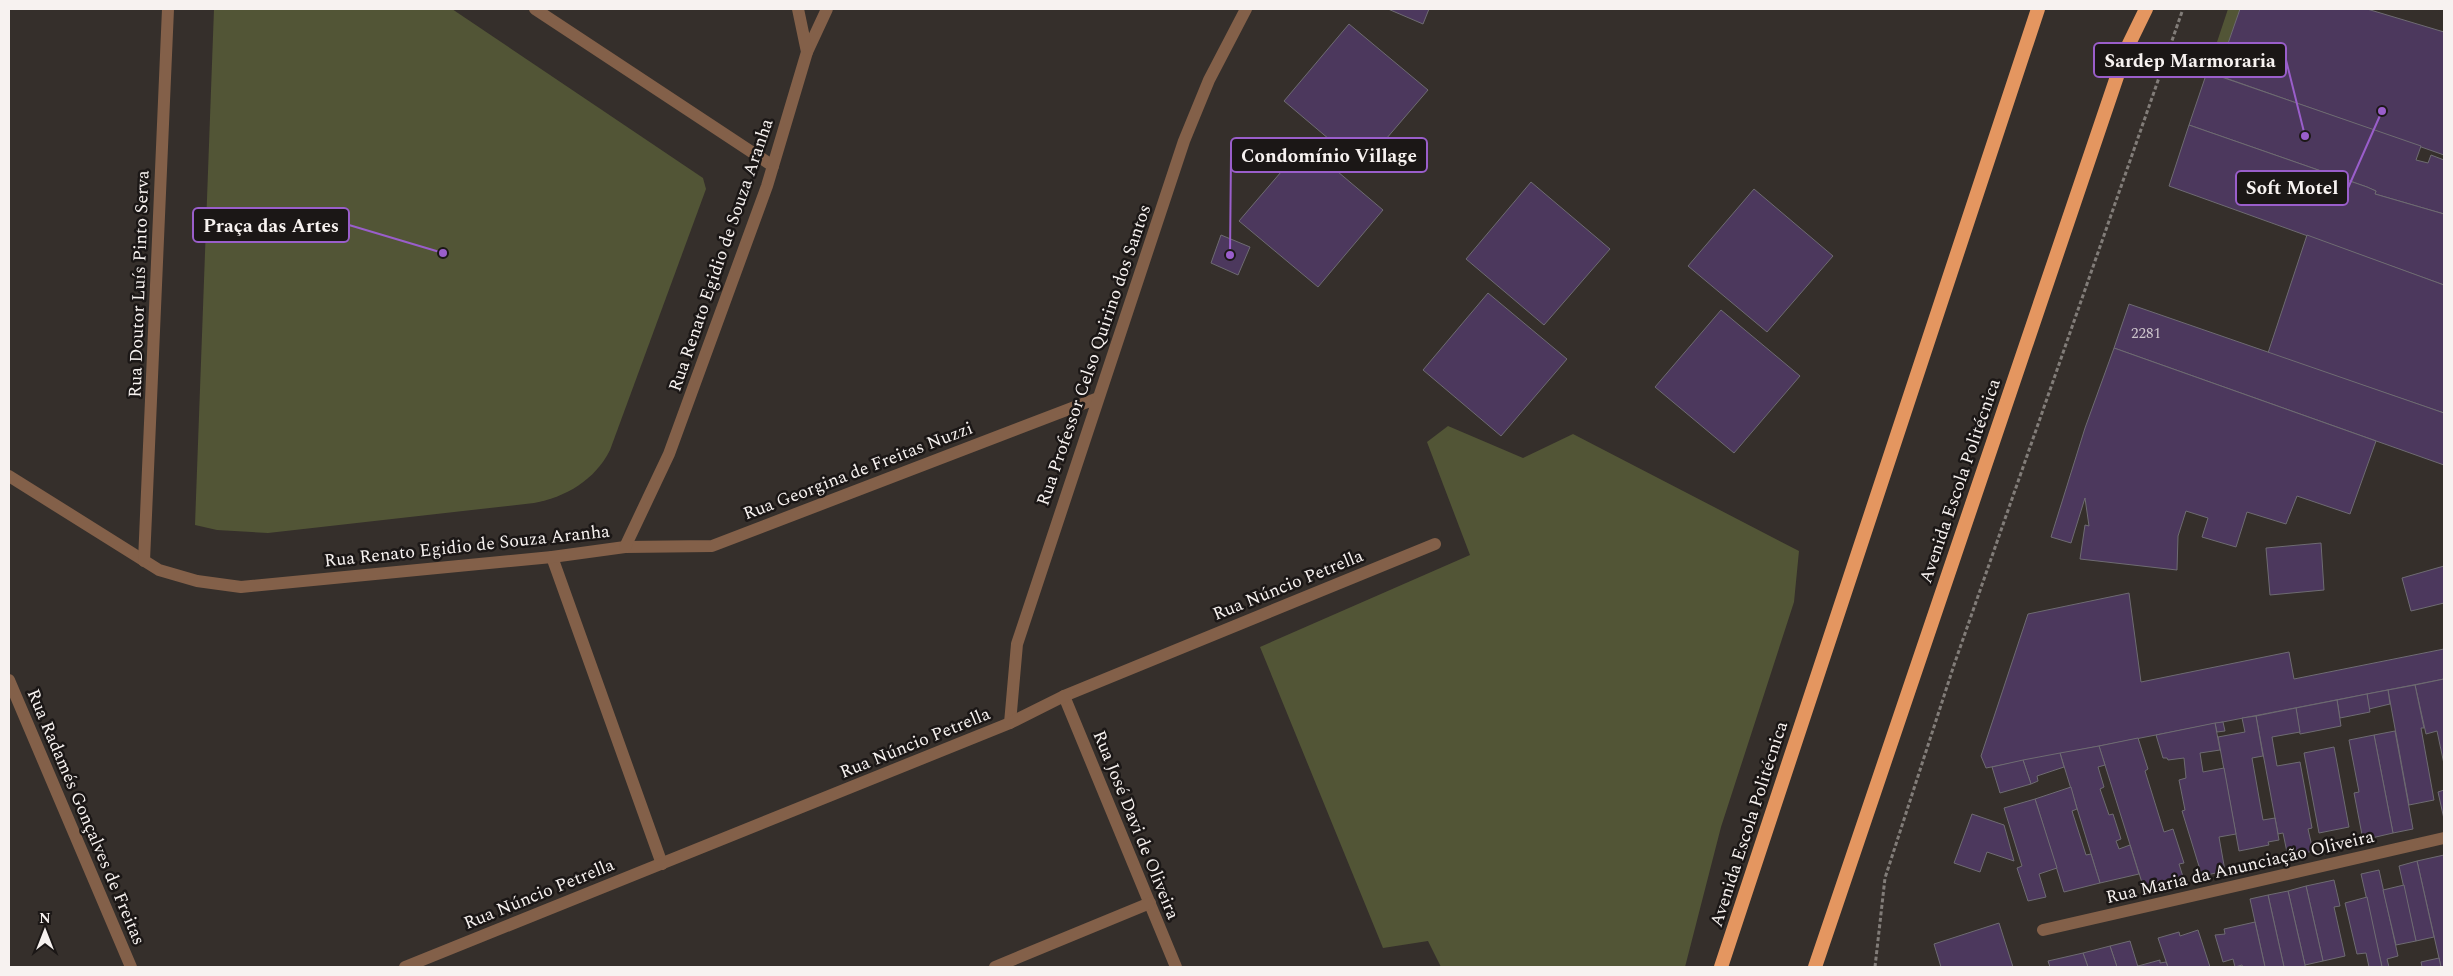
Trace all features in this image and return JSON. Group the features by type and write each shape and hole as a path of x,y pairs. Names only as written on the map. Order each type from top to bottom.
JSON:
{"highway":[{"name":"Avenida Escola Politécnica","path":"1721,967 2038,9"},
{"name":"Avenida Escola Politécnica","path":"1815,967 2126,50 2146,9"}],"street":[{"name":"Rua Doutor Luís Pinto Serva","path":"144,561 168,9"},
{"path":"535,9 773,166"},
{"name":"Rua Renato Egidio de Souza Aranha","path":"9,476 159,570 197,582 241,587 552,557 625,547 669,454 773,166 807,52 798,9"},
{"path":"807,52 827,9"},
{"name":"Rua Professor Celso Quirino dos Santos","path":"1010,723 1017,644 1098,398 1184,141 1209,80 1246,9"},
{"name":"Rua Georgina de Freitas Nuzzi","path":"625,547 712,546 1098,398"},
{"name":"Rua Núncio Petrella","path":"405,967 1010,723 1064,696 1435,544"},
{"path":"552,557 662,864"},
{"name":"Rua Radamés Gonçalves de Freitas","path":"9,680 131,967"},
{"name":"Rua José Davi de Oliveira","path":"1064,696 1176,967"},
{"name":"Rua Maria da Anunciação Oliveira","path":"2043,930 2444,838"},
{"path":"995,967 1150,903"}],"path":[{"path":"1875,967 1885,878 1954,665 2183,9"}],"green space":[{"path":"214,9 452,9 703,178 706,189 610,450 596,470 578,486 568,492 534,503 268,533 217,530 195,525"},
{"path":"2228,9 2240,9 2217,75 2207,72"},
{"path":"1448,426 1523,458 1573,434 1799,551 1794,602 1721,827 1685,967 1441,967 1428,941 1383,948 1260,647 1470,555 1427,442"}],"building":[{"path":"1388,9 1429,9 1423,24"},
{"path":"2240,9 2367,9 2444,32 2444,155 2217,75"},
{"path":"1349,24 1428,90 1362,167 1284,101"},
{"path":"2207,72 2421,146 2416,160 2428,163 2431,155 2444,160 2444,214 2375,194 2376,191 2367,187 2189,125"},
{"path":"2189,125 2367,187 2376,191 2375,194 2444,214 2444,285 2169,186"},
{"path":"1305,144 1383,210 1318,287 1239,221"},
{"path":"1531,182 1610,249 1544,325 1466,259"},
{"path":"1754,189 1833,256 1767,332 1688,266"},
{"path":"1221,235 1250,247 1238,275 1211,263"},
{"path":"2307,235 2444,285 2444,413 2268,353"},
{"path":"1488,293 1567,359 1501,436 1423,370"},
{"path":"2129,304 2444,413 2444,465 2114,348"},
{"path":"1721,310 1800,376 1734,453 1655,387"},
{"path":"2114,348 2376,441 2350,514 2297,496 2286,524 2247,512 2236,547 2202,537 2208,518 2186,511 2178,536 2177,570 2080,559 2085,525 2089,526 2085,498 2071,543 2051,537 2085,428"},
{"path":"2321,543 2324,590 2270,595 2266,548"},
{"path":"2444,566 2444,603 2411,611 2402,578"},
{"path":"2129,593 2141,682 2289,652 2294,679 2444,649 2444,679 1986,768 1981,756 2028,614"},
{"path":"2444,679 2444,764 2437,731 2426,734 2415,685"},
{"path":"2415,685 2424,728 2421,728 2434,800 2409,805 2388,690"},
{"path":"2388,690 2390,704 2369,709 2367,694"},
{"path":"2367,694 2370,712 2340,718 2337,700"},
{"path":"2337,700 2341,726 2300,734 2296,708"},
{"path":"2296,708 2300,732 2272,737 2277,766 2300,762 2312,828 2308,829 2313,851 2288,857 2283,833 2278,834 2256,716"},
{"path":"2256,716 2263,756 2252,758 2263,820 2275,818 2279,840 2268,842 2269,845 2239,851 2218,737 2245,732 2242,718"},
{"path":"2223,722 2225,731 2217,732 2215,723"},
{"path":"2215,723 2220,750 2200,753 2203,772 2224,768 2236,834 2219,837 2225,871 2202,876 2182,811 2185,810 2179,780 2186,778 2184,758 2168,760 2163,758 2156,735"},
{"path":"2395,731 2413,829 2393,833 2374,735"},
{"path":"2374,735 2393,833 2363,840 2354,793 2359,792 2349,740"},
{"path":"2138,738 2148,769 2145,771 2164,832 2173,829 2184,863 2179,864 2184,880 2144,889 2099,746"},
{"path":"2099,746 2105,765 2098,767 2104,787 2100,789 2109,815 2113,814 2121,839 2116,841 2119,849 2130,845 2139,874 2100,883 2060,753"},
{"path":"2334,747 2349,827 2319,833 2304,753"},
{"path":"2060,753 2064,767 2037,776 2038,781 2031,784 2023,760"},
{"path":"2023,760 2031,784 2000,793 1992,767"},
{"path":"2071,787 2077,809 2072,811 2086,855 2091,854 2100,883 2064,892 2035,799"},
{"path":"2444,790 2444,819 2438,792"},
{"path":"2035,799 2057,868 2039,874 2046,897 2028,901 2017,868 2022,866 2004,808"},
{"path":"1972,814 2004,825 2014,861 1987,852 1980,872 1954,863"},
{"path":"2444,855 2444,967 2441,967 2417,861"},
{"path":"2417,861 2434,937 2416,941 2399,866"},
{"path":"2379,870 2398,956 2387,959 2389,967 2382,967 2361,874"},
{"path":"2334,880 2340,906 2334,907 2345,956 2323,961 2306,886"},
{"path":"2404,885 2416,941 2396,945 2383,890"},
{"path":"2306,886 2323,961 2305,965 2288,891"},
{"path":"2288,891 2305,967 2284,967 2268,895"},
{"path":"2268,895 2284,967 2265,967 2250,899"},
{"path":"2367,897 2382,967 2369,967 2366,953 2357,954 2345,903"},
{"path":"2255,922 2265,967 2243,967 2242,965 2235,967 2233,959 2223,962 2215,935 2225,934 2224,929"},
{"path":"1999,923 2013,967 1941,967 1934,944"},
{"path":"2198,930 2210,967 2168,967 2158,938 2179,932 2180,936"},
{"path":"2130,941 2138,967 2117,967 2110,946"},
{"path":"2110,946 2117,967 2088,967 2083,953"},
{"path":"2083,953 2088,967 2050,967 2048,961"},
{"path":"2439,958 2441,967 2422,967 2421,962"},
{"path":"2160,960 2160,963 2166,962 2168,967 2138,966"}],"place":[{"name":"Soft Motel","path":"2382,111"},
{"name":"Sardep Marmoraria","path":"2305,136"},
{"name":"Praça das Artes","path":"443,253"},
{"name":"Condomínio Village","path":"1230,255"}]}
